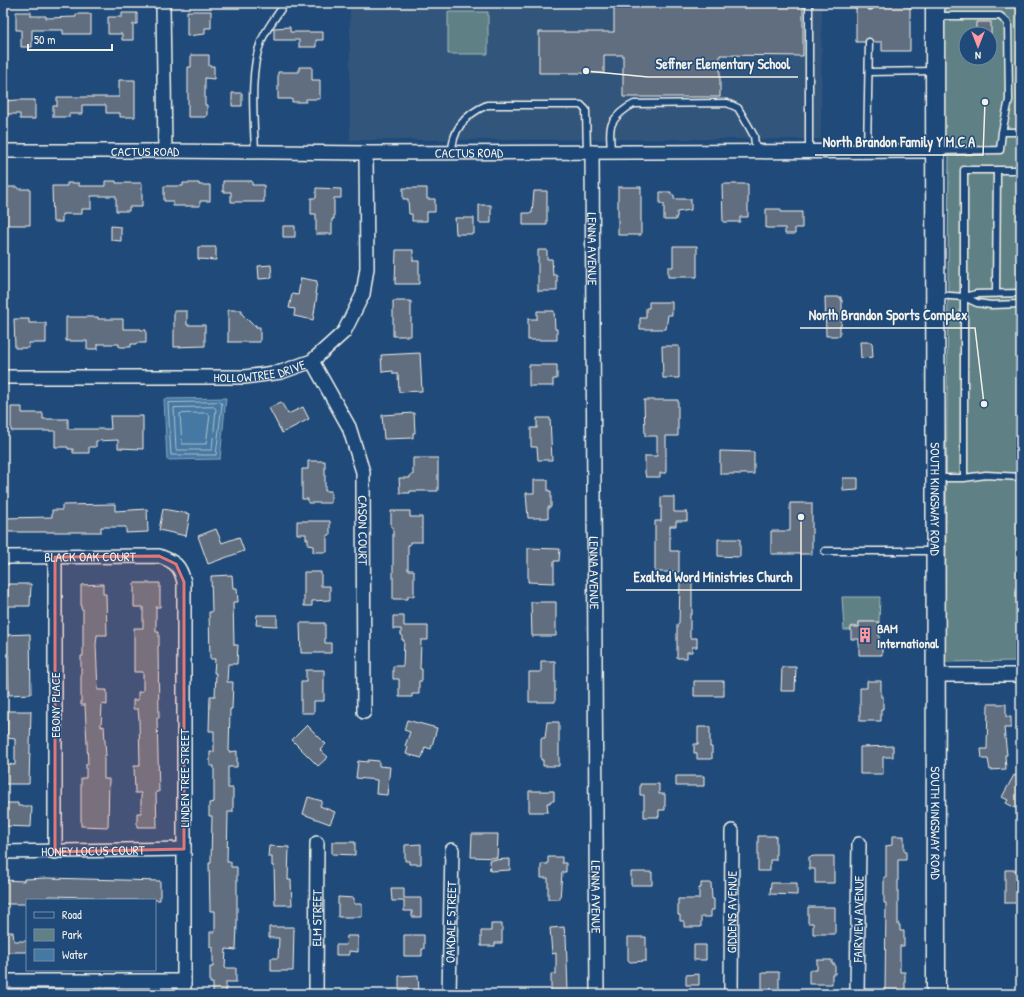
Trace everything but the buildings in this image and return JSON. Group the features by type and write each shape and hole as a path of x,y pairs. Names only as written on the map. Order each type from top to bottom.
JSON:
{"street":[{"path":"162,3 165,151"},
{"name":"SOUTH KINGSWAY ROAD","path":"935,10 936,994"},
{"name":"CACTUS ROAD","path":"3,151 366,153 935,151"},
{"name":"LENNA AVENUE","path":"589,152 597,994"},
{"name":"HOLLOWTREE DRIVE","path":"3,377 245,377 281,372 312,361 344,332 363,294 367,268 366,153"},
{"name":"CASON COURT","path":"312,361 349,427 363,472 364,712"},
{"name":"BLACK OAK COURT","path":"3,557 159,556 176,564"},
{"name":"EBONY PLACE","path":"55,557 55,852"},
{"name":"LINDEN TREE STREET","path":"176,564 182,573 184,582 184,988"},
{"path":"936,674 1021,675"},
{"name":"GIDDENS AVENUE","path":"731,994 732,830"},
{"name":"ELM STREET","path":"316,994 317,843"},
{"name":"FAIRVIEW AVENUE","path":"857,994 859,844"},
{"name":"HONEY LOCUS COURT","path":"3,852 184,849"},
{"name":"OAKDALE STREET","path":"449,994 452,850"},
{"path":"3,981 184,988"}],"lane":[{"path":"255,152 254,76 257,55 264,34 285,3"},
{"path":"809,3 810,151"},
{"path":"935,10 1000,16 1008,23 1009,100 1002,132 1000,150 935,151"},
{"path":"867,152 869,42"},
{"path":"869,72 935,71"},
{"path":"611,152 611,127 617,116 626,107 634,104 727,103 738,108 754,136 756,152"},
{"path":"452,153 454,134 465,120 477,109 487,105 580,105 586,110 589,152"},
{"path":"1002,132 1021,132"},
{"path":"964,478 964,170 1021,170"},
{"path":"996,294 997,170"},
{"path":"964,297 976,294 1021,293"},
{"path":"935,294 964,297 977,303 991,305 1021,304"},
{"path":"936,478 964,478 986,475 1021,477"},
{"path":"825,551 936,551"}],"highlighted area":[{"path":"159,556 176,564 184,582 184,849 55,852 55,557"}],"shaded area":[{"path":"350,3 822,3 821,139 350,140"}],"green space":[{"path":"947,3 1021,3 1021,661 945,662 949,146 948,140 944,146 943,6 947,8"},
{"path":"448,12 488,12 488,54 448,54"},
{"path":"842,597 880,597 879,622 859,622 859,627 852,626 851,630 844,630"}],"water":[{"path":"226,398 220,459 167,460 164,399"}],"place":[{"name":"Seffner Elementary School","path":"586,71"},
{"name":"North Brandon Family Y M C A","path":"985,102"},
{"name":"North Brandon Sports Complex","path":"984,404"},
{"name":"Exalted Word Ministries Church","path":"801,517"},
{"name":"BAM International","path":"865,635"}]}
